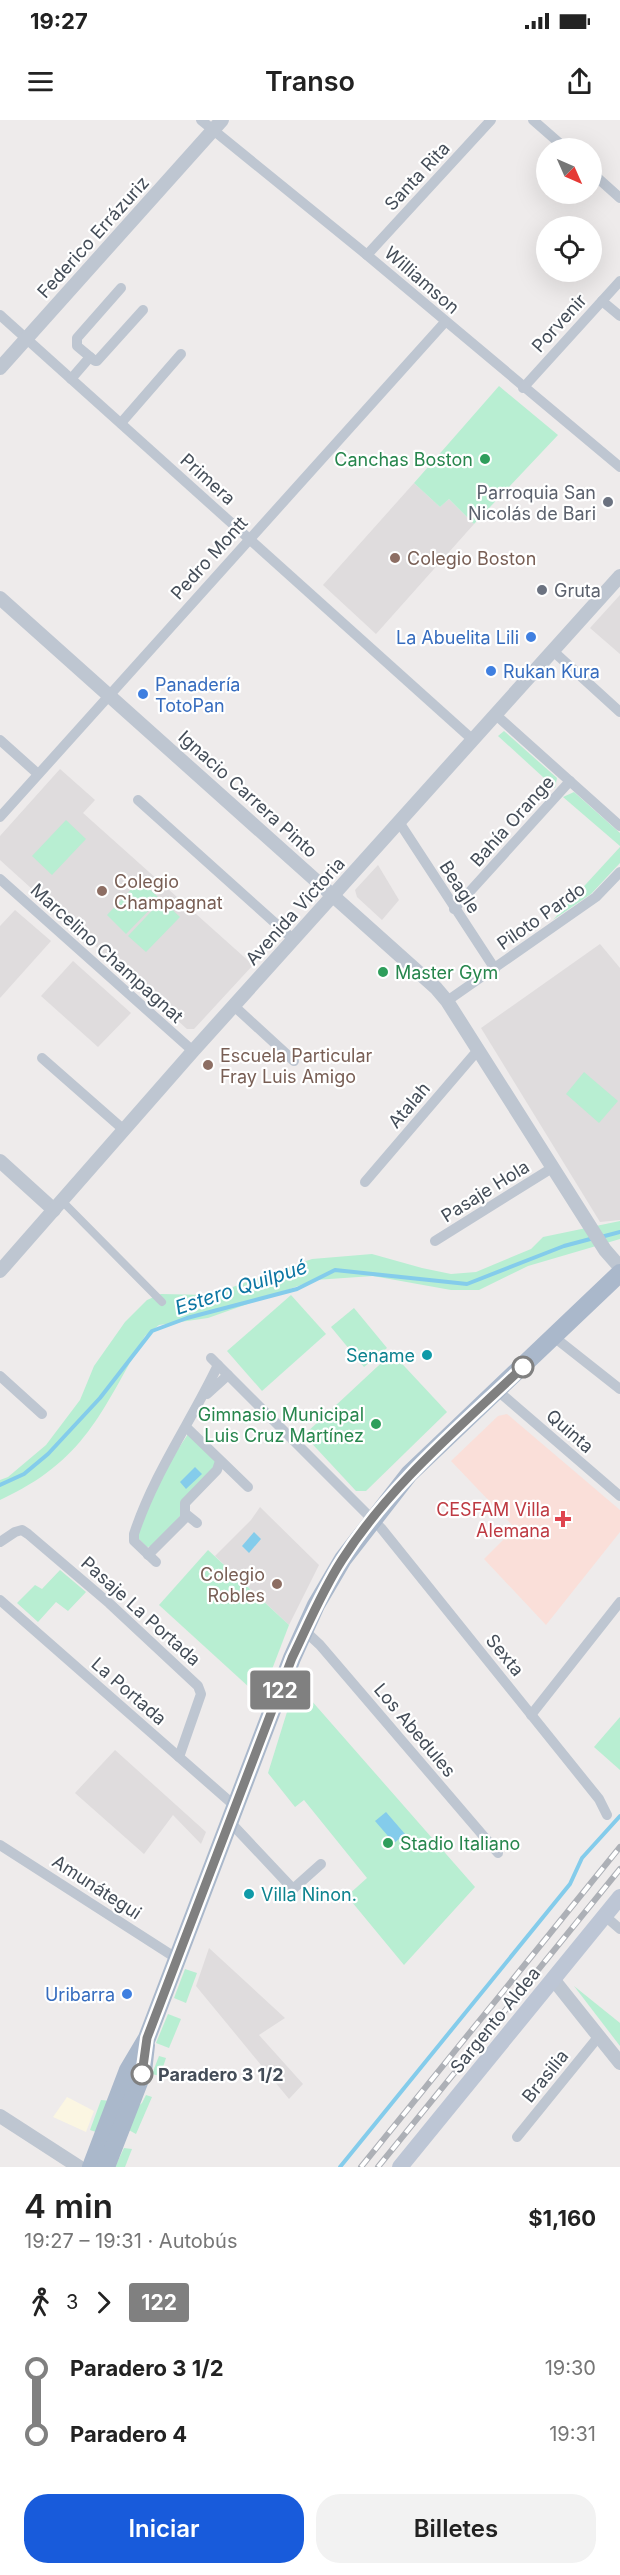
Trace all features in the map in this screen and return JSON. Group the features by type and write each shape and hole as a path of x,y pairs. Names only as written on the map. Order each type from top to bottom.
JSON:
{"main road":[{"path":"91,2167 128,2070 147,2038 292,1658 315,1605 333,1574 372,1519 409,1474 620,1273"},
{"name":"Sargento Aldea","path":"400,2167 620,1897"},
{"path":"106,2167 143,2072 147,2038"}],"street":[{"name":"Williamson","path":"201,120 217,125 445,322 620,467"},
{"name":"Santa Rita","path":"367,255 491,120"},
{"path":"533,120 554,138"},
{"name":"Federico Errázuriz","path":"0,368 217,125"},
{"path":"602,182 620,198"},
{"name":"Porvenir","path":"523,388 620,281"},
{"path":"121,288 77,338 77,346 94,361 100,358 143,310"},
{"path":"602,301 620,316"},
{"name":"Primera","path":"0,315 473,740"},
{"name":"Pedro Montt","path":"0,817 445,322"},
{"path":"121,423 182,354"},
{"path":"71,379 90,357"},
{"name":"Avenida Victoria","path":"0,1271 193,1051 620,576"},
{"name":"Ignacio Carrera Pinto","path":"0,598 334,895 447,1001 605,1250 620,1267"},
{"path":"552,651 620,712"},
{"path":"496,715 620,826"},
{"path":"0,740 38,774"},
{"name":"Bahía Orange","path":"454,909 570,781"},
{"path":"138,800 294,940"},
{"name":"Beagle","path":"399,822 495,969"},
{"name":"Piloto Pardo","path":"447,1001 596,897 620,872"},
{"name":"Marcelino Champagnat","path":"0,879 193,1051"},
{"path":"234,1006 294,1061"},
{"name":"Atalah","path":"365,1182 478,1050"},
{"path":"42,1058 124,1130"},
{"path":"0,1161 58,1206 162,1302"},
{"name":"Pasaje Hola","path":"435,1241 552,1168"},
{"path":"554,1337 620,1389"},
{"name":"Sexta","path":"203,1398 215,1361 372,1519 599,1799 607,1815"},
{"path":"187,1515 152,1558 134,1541 134,1534 161,1468 203,1398 228,1375"},
{"path":"0,1376 42,1414"},
{"name":"Quinta","path":"498,1391 620,1496"},
{"path":"186,1427 248,1487"},
{"path":"196,1523 187,1515 185,1503 217,1470 220,1461"},
{"name":"Pasaje La Portada","path":"0,1542 22,1530 28,1534 109,1603 198,1686 201,1694 179,1757"},
{"name":"La Portada","path":"0,1600 179,1757 233,1814 293,1889 321,1864"},
{"path":"531,1715 620,1602"},
{"name":"Los Abedules","path":"305,1631 320,1645 498,1853"},
{"name":"Amunátegui","path":"0,1845 176,1958"},
{"path":"605,1916 620,1929"},
{"path":"553,1980 620,2063"},
{"name":"Brasilia","path":"517,2137 599,2037"},
{"path":"0,2116 79,2167"}],"shaded area":[{"name":"Colegio Boston","path":"414,483 440,507 449,499 474,524 376,634 323,585"},
{"path":"620,595 620,654 590,628"},
{"name":"Colegio Champagnat","path":"60,769 95,800 83,813 253,965 194,1029 187,1029 0,860 0,836"},
{"path":"378,865 399,900 382,920 357,897 355,890"},
{"path":"15,910 51,941 0,998 0,926"},
{"path":"600,944 620,968 620,1220 600,1222 481,1028"},
{"path":"73,961 131,1013 98,1047 41,996"},
{"name":"CESFAM Villa Alemana","path":"507,1414 620,1510 620,1532 546,1625 484,1559 515,1528 451,1461 498,1416"},
{"name":"Colegio Robles","path":"260,1507 319,1565 289,1625 215,1556 251,1520"},
{"path":"115,1750 206,1832 201,1844 173,1815 144,1854 75,1793"},
{"path":"209,1948 285,2018 259,2035 303,2084 289,2099 196,1986"},
{"path":"67,2097 94,2111 86,2132 53,2117"}],"green space":[{"name":"Canchas Boston","path":"499,386 558,435 474,524 449,499 440,507 414,483"},
{"path":"504,731 557,778 555,788 498,736"},
{"path":"574,792 620,833 620,846 563,797"},
{"path":"66,820 86,839 52,875 32,856"},
{"path":"620,847 620,863 591,894 553,920"},
{"path":"140,880 160,899 126,934 107,915"},
{"path":"162,900 180,917 146,952 128,936"},
{"path":"584,1072 618,1101 599,1123 566,1094"},
{"path":"620,1221 620,1239 528,1266 479,1290 451,1290 373,1276 315,1280 208,1318 159,1325 145,1336 102,1411 72,1451 29,1485 0,1500 0,1480 8,1477 46,1445 80,1400 94,1366 125,1322 147,1300 161,1294 210,1295 312,1259 372,1254 451,1274 476,1272 531,1249 543,1237"},
{"path":"291,1295 326,1334 262,1391 227,1351"},
{"path":"354,1308 387,1348 364,1367 331,1327"},
{"name":"Gimnasio Municipal Luis Cruz Martínez","path":"392,1353 447,1412 366,1491 356,1491 304,1435"},
{"path":"188,1434 216,1462 213,1469 183,1500 180,1507 183,1513 153,1546 147,1547 138,1538 138,1533 161,1475"},
{"path":"208,1550 289,1625 261,1698 159,1605"},
{"path":"60,1570 86,1592 68,1611 56,1602 38,1622 17,1603 35,1585 42,1589"},
{"name":"Stadio Italiano","path":"296,1683 475,1887 404,1965 347,1896 367,1878 304,1800 295,1807 268,1773"},
{"path":"620,1717 620,1770 594,1747"},
{"path":"185,1969 197,1973 186,2003 174,1998"},
{"path":"574,1986 620,2023 620,2046"},
{"path":"168,2014 181,2019 169,2048 156,2043"},
{"path":"159,2056 166,2058 160,2076 152,2074"},
{"path":"146,2095 152,2097 136,2134 127,2129 136,2108"},
{"path":"101,2100 111,2101 99,2133 90,2130"},
{"path":"124,2148 132,2149 125,2167 115,2167"}],"water":[{"path":"195,1467 202,1474 186,1489 180,1482"},
{"path":"254,1532 261,1539 249,1553 242,1546"},
{"path":"386,1812 405,1834 394,1843 375,1821"}],"waterway":[{"name":"Estero Quilpué","path":"601,1237 620,1232"},
{"name":"Estero Quilpué","path":"0,1485 24,1474 48,1454 100,1398 152,1331 187,1318 297,1289 335,1270 467,1284 564,1246 594,1238"},
{"path":"340,2167 570,1884 582,1858 620,1816"}],"railway":[{"path":"361,2167 620,1847"},
{"path":"378,2167 620,1869"}],"bus line":[{"name":"122","path":"142,2074 147,2038 176,1958 292,1658 315,1605 343,1559 388,1498 409,1474 523,1367"}],"place":[{"name":"Canchas Boston","path":"485,459"},
{"name":"Parroquia San Nicolás de Bari","path":"608,502"},
{"name":"Colegio Boston","path":"395,558"},
{"name":"Gruta","path":"542,590"},
{"name":"La Abuelita Lili","path":"531,637"},
{"name":"Rukan Kura","path":"491,671"},
{"name":"Panadería TotoPan","path":"143,694"},
{"name":"Colegio Champagnat","path":"102,891"},
{"name":"Master Gym","path":"383,972"},
{"name":"Escuela Particular Fray Luis Amigo","path":"208,1065"},
{"name":"Sename","path":"427,1355"},
{"name":"Gimnasio Municipal Luis Cruz Martínez","path":"376,1424"},
{"name":"CESFAM Villa Alemana","path":"563,1519"},
{"name":"Colegio Robles","path":"277,1584"},
{"name":"Stadio Italiano","path":"388,1843"},
{"name":"Villa Ninon.","path":"249,1894"},
{"name":"Uribarra","path":"127,1994"},
{"name":"Paradero 3 1/2","path":"142,2074"}]}
